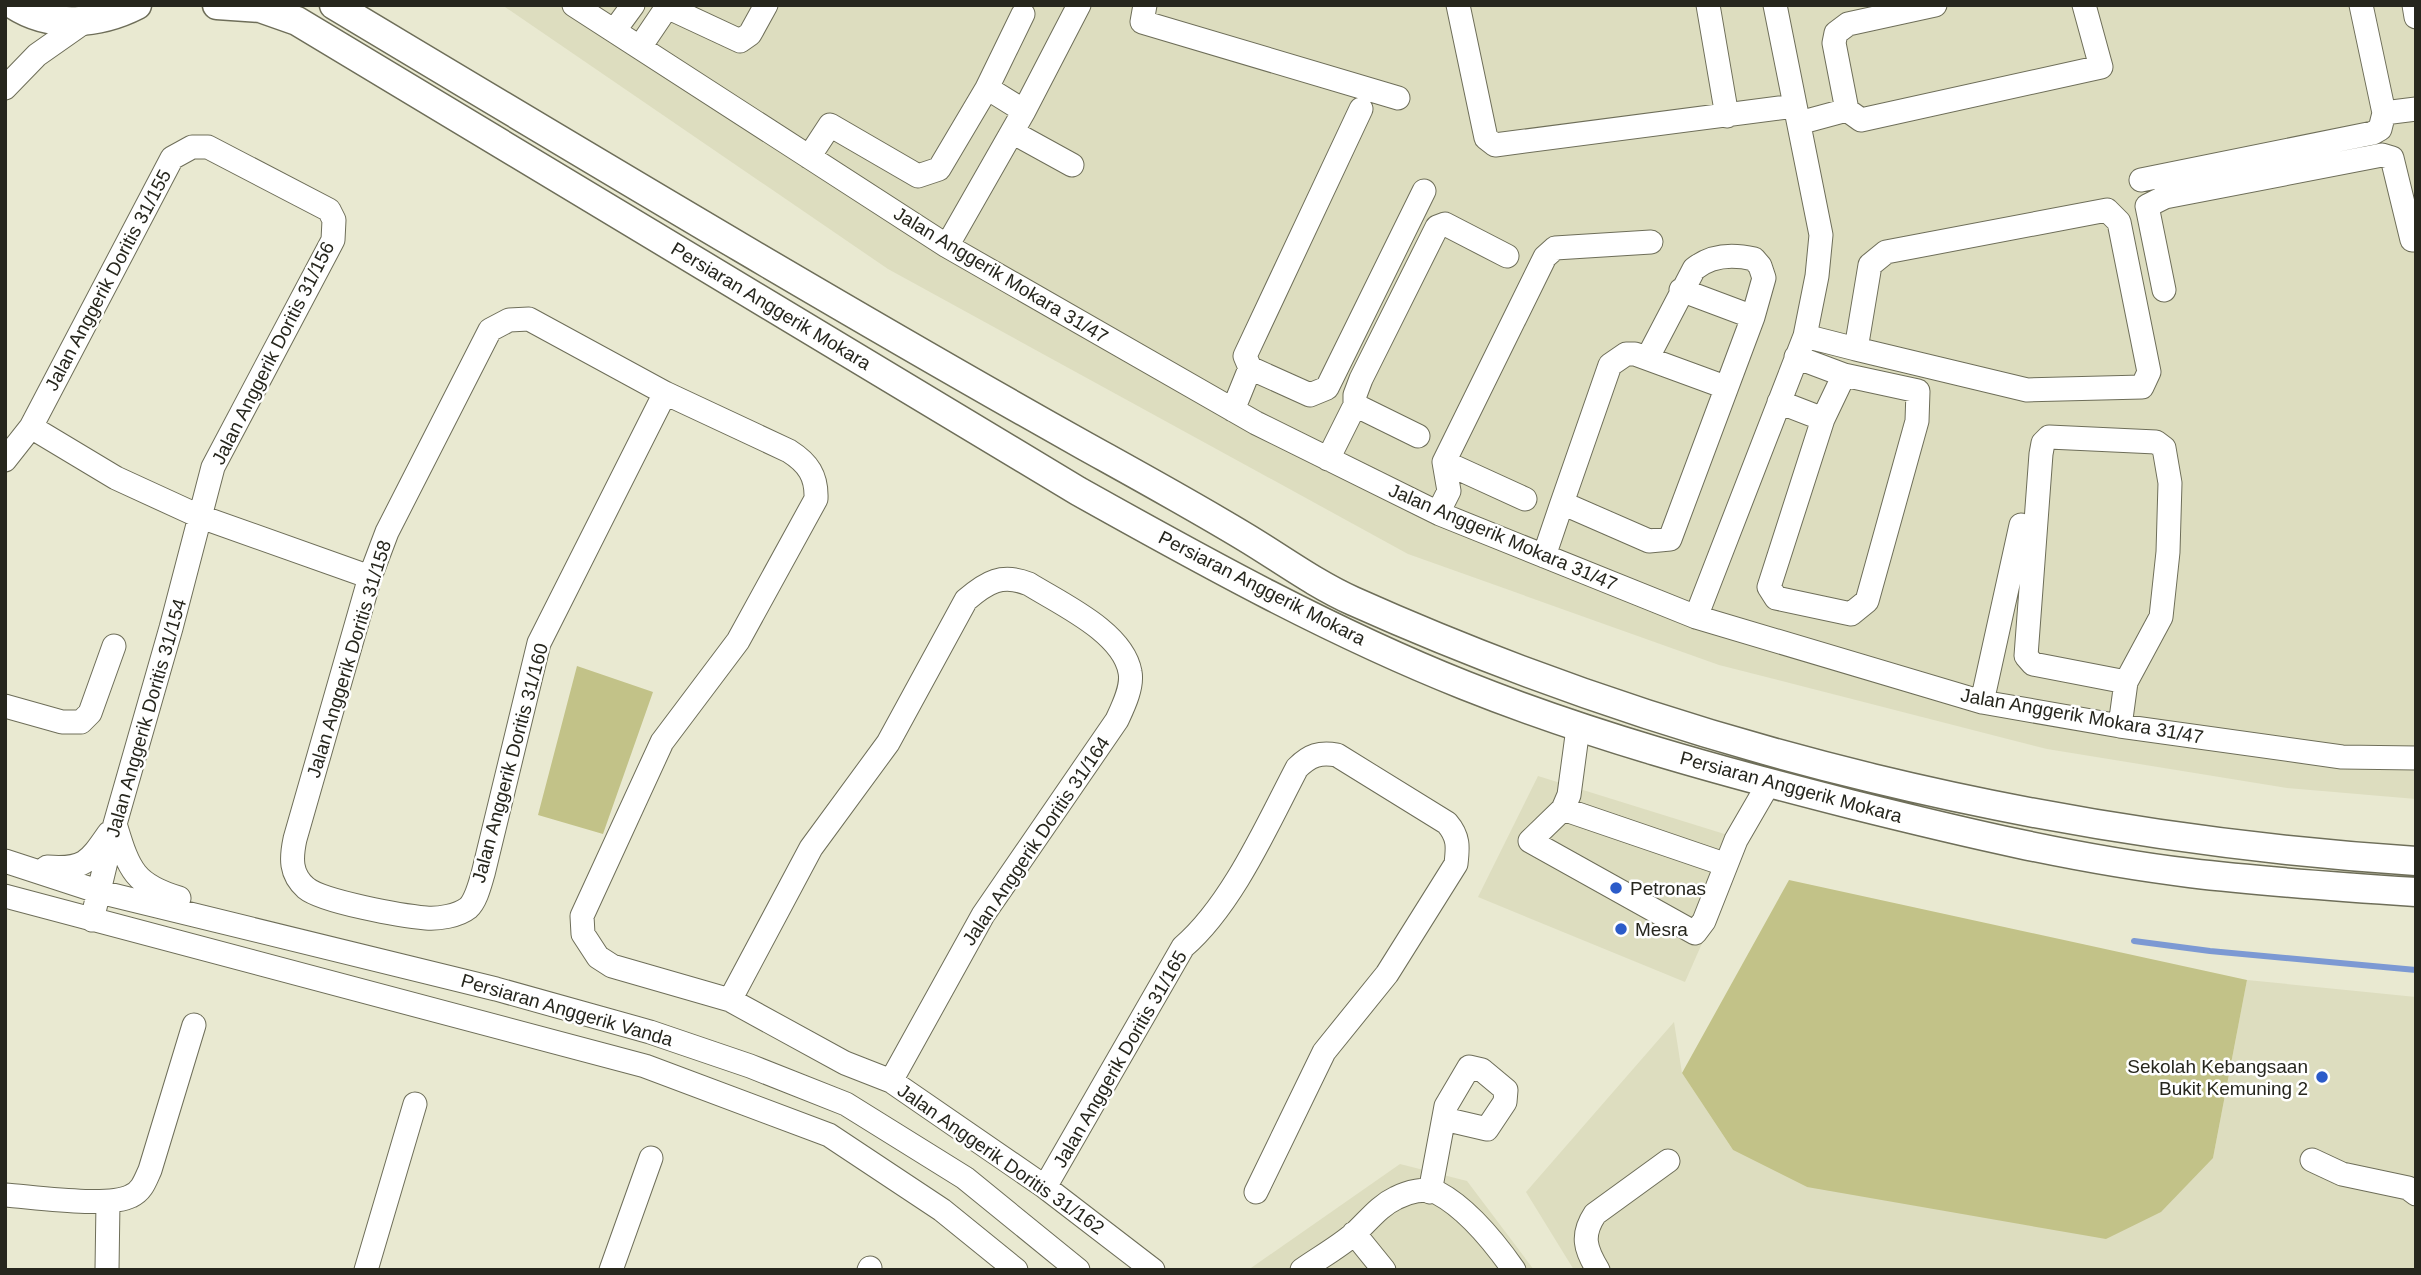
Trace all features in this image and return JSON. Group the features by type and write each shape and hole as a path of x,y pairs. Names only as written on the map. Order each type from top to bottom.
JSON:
{"main road":[{"path":"14,5 51,20 84,22 119,15 137,5"},
{"name":"Persiaran Anggerik Mokara","path":"217,5 260,8 297,21 1078,491 1200,559 1462,684 1578,728 1769,783 1970,834 2076,856 2190,873 2416,892"},
{"name":"Persiaran Anggerik Mokara","path":"334,5 784,276 1211,517 1346,598 1456,644 1562,686 1654,717 1975,803 2197,842 2307,854 2416,861"}],"street":[{"name":"Jalan Anggerik Mokara 31/47","path":"574,5 947,246 1233,410 1438,513 1696,617 1982,702 2120,726 2342,757 2416,758"},
{"path":"614,31 633,5"},
{"path":"640,47 667,6 740,41 750,34 766,5"},
{"path":"947,246 1024,111 1079,5"},
{"path":"1145,5 1142,22 1398,98"},
{"path":"1458,5 1489,144 1510,145 1727,116 1847,110 1861,120 2101,67 2084,5"},
{"path":"1708,5 1727,116"},
{"path":"1696,617 1800,347 1817,276 1821,235 1775,6 1781,5"},
{"path":"1847,110 1834,43 1836,33 1848,24 1935,5"},
{"path":"2141,180 2373,134 2380,129 2384,113 2361,5"},
{"path":"2414,5 2416,18"},
{"path":"809,157 831,125 918,176 939,169 987,88 1023,14"},
{"path":"5,88 37,55 84,22"},
{"path":"987,88 1024,111"},
{"path":"1361,108 1245,356 1250,368 1310,395 1326,387 1424,191"},
{"path":"2384,113 2416,109"},
{"path":"1012,132 1072,165"},
{"name":"Jalan Anggerik Doritis 31/155","path":"5,460 31,427 172,158 192,147 208,147 274,179"},
{"path":"2164,290 2147,206 2165,197 2382,155 2392,158 2412,240 2416,240"},
{"name":"Jalan Anggerik Doritis 31/156","path":"201,517 213,467 333,240 334,220 329,210 274,179"},
{"path":"1800,347 1856,349 2027,390 2142,387 2149,372 2119,222 2107,211 1886,252 1870,265 1856,349"},
{"path":"1328,459 1355,405 1361,379 1437,227 1445,224 1507,256"},
{"path":"1438,513 1449,491 1444,462 1545,257 1555,248 1651,242"},
{"path":"1562,503 1649,541 1670,539 1753,317 1764,278 1754,260 1741,257 1704,260 1693,269 1648,358"},
{"path":"1681,290 1753,317"},
{"name":"Jalan Anggerik Doritis 31/158","path":"428,918 328,899 306,888 293,869 291,857 370,578 387,532 490,330 500,323 517,318 537,323 665,393"},
{"path":"1800,347 1844,375 1918,391 1919,410 1867,601 1851,614 1776,598 1769,587 1823,419 1844,375"},
{"path":"1544,556 1610,365 1626,354 1648,358 1725,387"},
{"path":"1233,410 1250,368"},
{"name":"Jalan Anggerik Doritis 31/162","path":"665,393 789,451 806,464 815,478 816,499 738,641 662,741 582,916 583,934 593,952 612,965 730,1000 845,1063 891,1081 1045,1187 1153,1270"},
{"name":"Jalan Anggerik Doritis 31/160","path":"428,918 458,913 469,907 475,896 483,874 539,643 665,393"},
{"path":"1779,402 1823,419"},
{"path":"1355,405 1418,436"},
{"path":"31,427 116,478 201,517 370,578"},
{"path":"2120,726 2126,682 2161,617 2168,551 2169,497 2164,448 2156,442 2049,438 2043,443 2026,656 2033,664 2126,682"},
{"path":"1444,462 1525,499"},
{"name":"Jalan Anggerik Doritis 31/154","path":"92,920 115,824 201,517"},
{"path":"1982,702 2021,524"},
{"name":"Jalan Anggerik Doritis 31/164","path":"730,1000 811,848 888,743 966,600 984,584 998,578 1017,579 1074,612 1111,638 1123,652 1131,674 1126,699 1117,720 983,915 891,1081"},
{"path":"5,706 62,722 81,722 90,713 114,646"},
{"path":"1578,728 1569,795 1563,809 1530,841 1690,931 1700,930 1724,864 1769,783"},
{"name":"Jalan Anggerik Doritis 31/165","path":"1045,1187 1183,947 1207,927 1297,768 1306,759 1322,752 1337,755 1447,823 1454,831 1459,844 1456,864 1387,974 1324,1052 1256,1192"},
{"path":"1563,809 1724,864"},
{"path":"14,864 69,869 80,866 93,856 115,824"},
{"path":"115,824 132,871 145,885 190,901 205,918"},
{"name":"Persiaran Anggerik Vanda","path":"14,864 100,892 496,989 650,1032 750,1066 846,1104 965,1178 1079,1270"},
{"name":"Persiaran Anggerik Vanda","path":"5,896 645,1066 828,1135 942,1210 1016,1270"},
{"path":"5,1195 108,1202 133,1195 143,1186 194,1025"},
{"path":"366,1270 415,1104"},
{"path":"1430,1192 1444,1119"},
{"path":"611,1270 651,1157"},
{"path":"2312,1160 2342,1174 2407,1188 2416,1194"},
{"path":"1598,1270 1584,1240 1588,1225 1595,1214 1668,1161"},
{"path":"1302,1270 1354,1233 1378,1209 1399,1196 1430,1192 1438,1193 1460,1209 1499,1249 1514,1270"},
{"path":"107,1270 108,1202"},
{"path":"1354,1233 1384,1270"}],"shaded area":[{"path":"502,5 2416,5 2416,799 2287,788 2047,749 1719,665 1408,554 888,269"},
{"path":"1538,776 1747,841 1685,982 1478,897"},
{"path":"2247,980 2416,997 2416,1270 1574,1270 1526,1192 1674,1022 1682,1073 1733,1150 1807,1187 2213,1158"},
{"path":"1400,1164 1467,1181 1534,1270 1248,1270"}],"green space":[{"path":"577,666 653,692 603,834 538,815"},
{"path":"1789,880 2247,980 2213,1158 2161,1212 2106,1239 1807,1187 1733,1150 1682,1073"}],"waterway":[{"path":"2134,941 2210,951 2416,970"}],"place":[{"name":"Petronas","path":"1616,888"},
{"name":"Mesra","path":"1621,929"},
{"name":"Sekolah Kebangsaan Bukit Kemuning 2","path":"2322,1077"}]}
